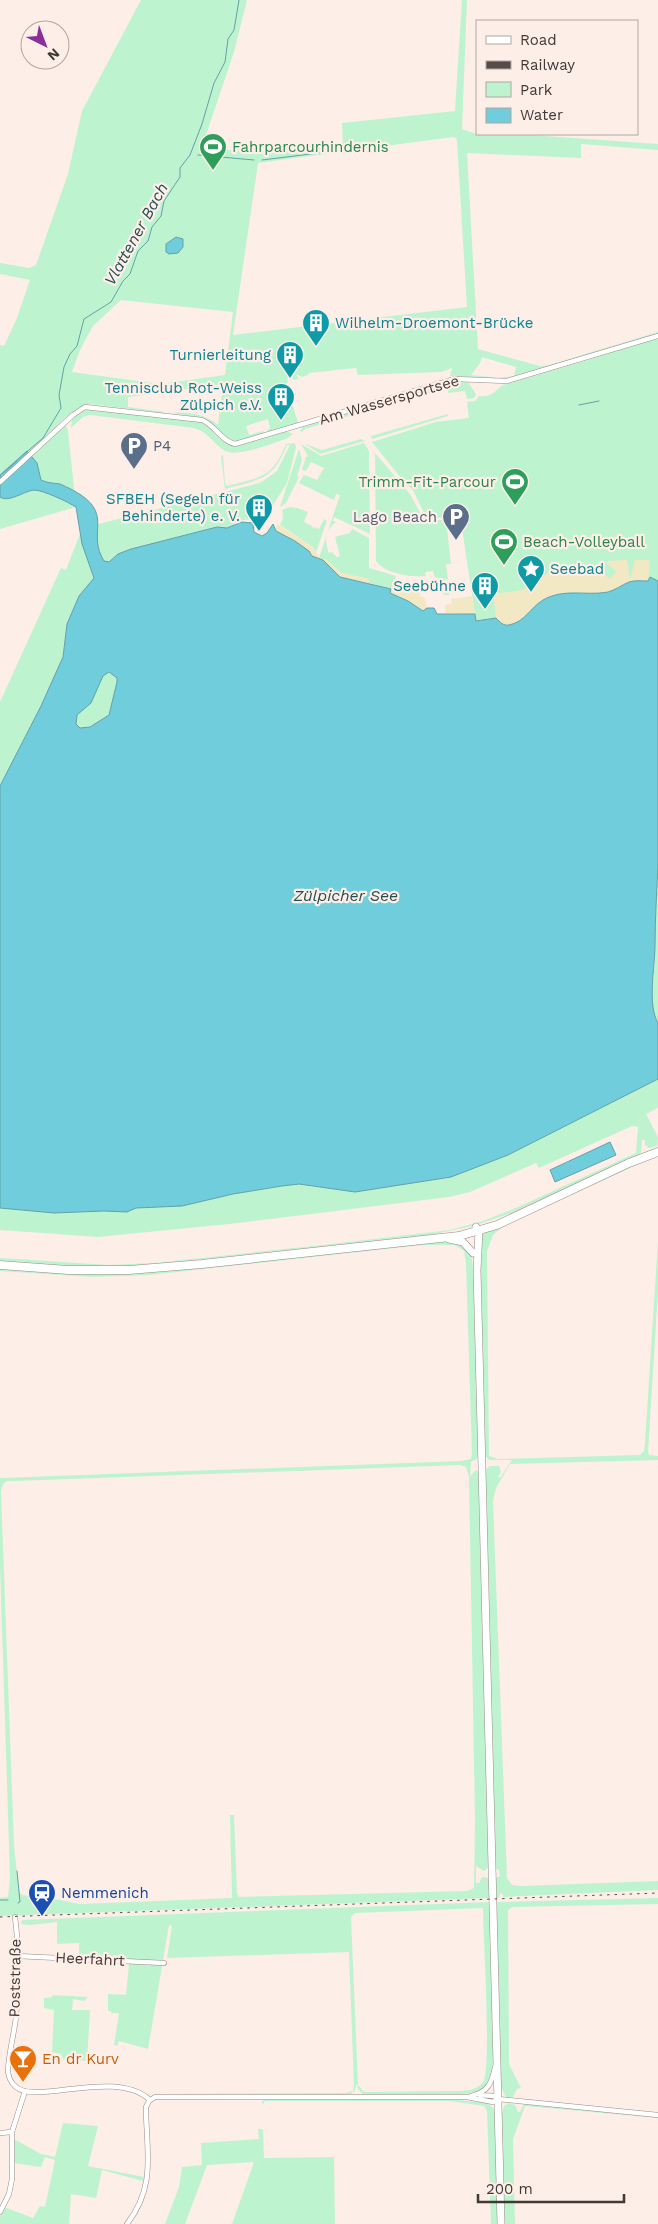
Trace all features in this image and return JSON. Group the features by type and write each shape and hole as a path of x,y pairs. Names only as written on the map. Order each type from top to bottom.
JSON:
{"main road":[{"path":"0,1265 89,1271 130,1270 426,1240 475,1230 508,1220 629,1163 658,1147"},
{"path":"629,1163 658,1152"},
{"path":"391,1243 475,1230"}],"street":[{"name":"Am Wassersportsee","path":"0,482 68,419 78,411 88,407 193,418 207,422 227,441 235,444 455,378 507,381 658,336"},
{"path":"475,1230 473,1253 477,1270"},
{"path":"475,1230 501,2224"},
{"path":"426,1240 460,1240 468,1245 473,1253"},
{"name":"Poststraße","path":"15,1917 16,2006 8,2073 14,2086 25,2091"},
{"name":"Heerfahrt","path":"16,1956 164,1963"},
{"path":"477,2095 491,2084 497,2056"},
{"path":"0,2212 9,2194 12,2180 12,2132 25,2091 58,2091 93,2086 115,2087 143,2094 150,2100"},
{"path":"467,2097 489,2094 498,2099 658,2115"},
{"path":"127,2224 139,2205 147,2180 149,2165 146,2111 147,2103 150,2100 159,2097 467,2097 493,2102 498,2099"},
{"path":"0,2133 12,2132"}],"green space":[{"path":"141,0 247,0 234,52 203,144 206,148 265,153 343,146 342,123 455,111 462,0 467,0 462,129 476,135 531,135 658,144 658,150 581,144 581,158 467,153 478,349 540,366 549,365 658,332 658,334 508,379 450,376 452,368 441,372 358,375 356,368 309,373 302,377 296,374 299,379 287,378 288,383 286,383 298,423 268,432 267,430 270,428 268,419 246,426 249,435 263,431 264,434 235,442 228,439 207,420 173,413 197,414 218,425 223,384 128,397 128,407 165,412 163,413 90,404 80,407 66,417 0,480 0,345 4,346 17,318 30,280 0,274 0,263 29,268 36,265 68,174 82,111","holes":["456,138 467,307 233,335 258,163","121,300 233,312 225,375 160,384 72,372 80,350 93,326","482,357 516,367 514,376 497,378 471,375"]},
{"path":"658,337 658,581 654,579 530,613 476,621 460,515 437,518 426,517 413,490 405,483 372,442 436,422 469,418 467,402 475,401 479,396 493,394 503,385"},
{"path":"456,381 468,382 476,394 474,398 467,399 465,391 448,393 448,383"},
{"path":"443,385 445,389 368,410 368,408"},
{"path":"87,409 200,422 225,441 235,446 286,431 293,434 286,439 253,450 235,453 222,449 206,434 194,428 90,415 83,417 71,428 72,419"},
{"path":"358,410 362,412 305,429 302,432 300,431 303,427"},
{"path":"448,414 448,416 372,439 371,436"},
{"path":"63,426 66,426 68,431 76,507 0,529 0,485"},
{"path":"361,439 365,441 320,454 305,444 322,450"},
{"path":"295,443 296,447 287,483 268,517 236,521 235,524 227,528 217,527 131,549 116,556 92,574 94,579 79,596 67,624 63,657 41,706 0,786 0,702 61,568 66,570 81,531 87,527 260,483 277,471 290,445 287,445 276,466 264,477 225,489 221,456 223,455 225,483 227,486 264,475 276,464 286,444"},
{"path":"364,443 369,451 370,534 334,517 333,521 336,522 328,532 340,495 336,494 334,500 299,483 304,475 317,480 324,468 311,462 306,471 302,470 308,456 301,444 321,456"},
{"path":"299,449 302,460 297,476 299,477 286,503 280,507"},
{"path":"375,453 410,494 424,520 446,520 451,564 446,564 448,579 444,580 445,587 448,587 449,595 444,595 440,591 438,577 435,578 433,571 425,572 426,576 406,575 385,569 376,561"},
{"path":"290,507 308,512 304,522 312,526 313,529 314,527 319,529 324,519 327,521 316,552 313,547 280,525 283,518 282,510"},
{"path":"352,529 369,538 369,568 396,576 391,589 369,583 369,579 341,573 327,560 319,558 327,534 326,544 329,553 332,552 337,557 340,556 335,537 350,533"},
{"path":"109,672 117,678 117,682 109,715 90,727 80,728 76,724 77,715 91,703 103,676"},
{"path":"658,861 658,1023 653,1015 651,1003 655,962 654,932"},
{"path":"658,1079 658,1108 646,1114 658,1137 657,1146 649,1148 645,1145 645,1140 642,1140 641,1153 624,1162 506,1215 473,1226 430,1235 144,1266 84,1268 0,1262 0,1258 109,1265 154,1263 450,1230 483,1221 636,1153 638,1127 632,1126 539,1168 536,1163 470,1192 449,1197 229,1224 98,1237 0,1230 0,1208 54,1213 127,1212 136,1208 182,1206 233,1194 299,1184 355,1192 451,1177 508,1155"},
{"path":"658,1155 502,1227 493,1235 487,1251 489,1456 498,1459 640,1455 644,1451 645,1443 658,1241 658,1291 648,1452 649,1455 658,1456 658,1460 510,1464 496,1488 493,1501 507,1878 512,1885 521,1886 658,1881 658,1890 503,1897 503,1894 500,1894 499,1898 495,1898 495,1878 500,1876 499,1870 495,1868 485,1470 490,1466 499,1466 501,1472 498,1477 500,1478 512,1460 489,1460 484,1454 480,1298 482,1234 633,1164"},
{"path":"434,1241 457,1242 471,1253 474,1277 479,1453 477,1459 471,1462 470,1476 476,1470 479,1472 489,1867 484,1871 476,1866 476,1883 479,1883 482,1877 488,1878 490,1898 0,1916 0,1898 8,1897 10,1877 0,1565 0,1478 461,1461 471,1459 472,1453 466,1263 464,1251 455,1245 423,1245 149,1275 93,1277 0,1271 0,1267 61,1272","holes":["460,1465 466,1467 469,1476 475,1820 474,1888 467,1891 239,1897 237,1894 234,1815 230,1815 232,1898 79,1904 22,1895 19,1891 14,1846 1,1491 3,1484 7,1481"]},
{"path":"658,1898 658,1904 513,1907 508,1910 509,2064 521,2088 517,2089 513,2097 506,2097 501,2087 499,2058 495,1902"},
{"path":"490,1902 494,2053 492,2071 488,2083 479,2091 461,2094 364,2095 358,2089 357,2083 355,2090 350,2095 165,2094 346,2093 353,2091 349,1952 167,1958 172,1926 169,1925 148,2049 119,2041 117,2046 114,2045 119,2013 108,2011 108,1994 126,1995 129,1964 108,1963 108,1958 79,1957 79,1943 57,1944 57,1922 30,1925 21,1924 22,1920","holes":["483,1908 487,2029 486,2072 483,2082 476,2088 462,2091 364,2092 358,2085 351,1917 355,1913"]},
{"path":"53,1995 88,1997 84,2001 73,1999 72,2010 90,2010 87,2061 63,2059 61,2054 52,2052 54,2010 44,2008 44,1998 52,1997"},
{"path":"266,2099 449,2099 488,2103 493,2108 495,2114 498,2224 491,2224 487,2111 484,2106 450,2101 265,2101 262,2105 262,2101"},
{"path":"526,2099 658,2113 658,2118 525,2106 513,2139 515,2224 503,2224 502,2114 504,2106 509,2103 515,2105 518,2112 520,2112"},
{"path":"63,2123 98,2126 88,2166 144,2177 143,2181 102,2170 96,2198 71,2194 69,2224 0,2224 0,2217 4,2207 33,2218 40,2206 45,2207 55,2160 45,2157 41,2167 14,2163 14,2139 41,2154 55,2157"},
{"path":"258,2129 263,2129 264,2158 334,2157 335,2224 232,2224 254,2162 207,2165 185,2224 165,2224 179,2187 182,2167 202,2165 201,2143 259,2139"}],"sand":[{"path":"277,524 313,547 319,558 327,560 341,573 369,579 369,583 340,577 294,541 276,531"},
{"name":"Seebad","path":"627,560 630,580 635,560 650,560 648,581 631,583 608,592 566,593 551,596 543,600 519,621 508,625 501,624 496,618 493,594 522,590 553,570 574,564 573,568 575,569 589,569 592,565 610,579 616,571 606,563 608,561"},
{"path":"394,581 414,586 416,582 423,585 420,586 420,596 425,598 427,608 423,611 408,601 390,593"},
{"path":"472,596 475,614 446,613 445,605 452,604 451,599"}],"water":[{"path":"176,237 183,239 183,247 178,253 169,254 166,252 166,244"},
{"name":"Zülpicher See","path":"27,451 37,463 41,480 65,486 81,495 90,503 95,510 97,518 99,551 104,561 109,562 118,554 131,549 217,527 227,528 242,522 253,523 254,532 262,536 267,533 273,524 276,531 295,541 309,551 312,556 323,560 340,577 391,589 390,593 408,601 423,611 427,608 434,608 437,614 475,614 476,621 496,618 507,625 524,618 539,603 551,596 567,593 608,592 629,582 648,581 650,577 658,581 658,862 652,996 658,1023 658,1079 508,1155 451,1177 355,1192 299,1184 233,1194 182,1206 136,1208 127,1212 54,1213 0,1208 0,786 41,706 63,657 67,624 79,596 94,578 82,544 76,507 34,490 8,499 0,497 0,475","holes":["109,672 117,678 109,715 90,727 80,728 76,724 77,715 91,703 103,676"]},
{"path":"610,1142 616,1155 555,1182 550,1170"}],"waterway":[{"name":"Vlattener Bach","path":"23,455 43,438 61,408 59,395 64,367 70,354 77,346 84,319 111,302 123,281 130,274 138,251 148,241 152,227 161,216 164,201 180,177 180,168 190,155 202,124 214,83 225,62 228,39 234,30 239,0"},
{"path":"356,148 374,146"},
{"path":"262,160 343,150"},
{"path":"198,155 254,160"},
{"path":"579,405 599,401"},
{"name":"Vlattener Bach","path":"3,473 17,461"},
{"path":"17,1871 20,1902 18,1903"},
{"path":"0,1900 8,1900"}],"railway":[{"path":"0,1917 658,1893"}],"place":[{"name":"Fahrparcourhindernis","path":"213,171"},
{"name":"Wilhelm-Droemont-Brücke","path":"316,347"},
{"name":"Turnierleitung","path":"290,379"},
{"name":"Tennisclub Rot-Weiss Zülpich e.V.","path":"281,421"},
{"name":"P4","path":"134,470"},
{"name":"Trimm-Fit-Parcour","path":"515,506"},
{"name":"SFBEH (Segeln für Behinderte) e. V.","path":"259,532"},
{"name":"Lago Beach","path":"456,541"},
{"name":"Beach-Volleyball","path":"504,566"},
{"name":"Seebad","path":"531,593"},
{"name":"Seebühne","path":"485,610"},
{"name":"Nemmenich","path":"42,1917"},
{"name":"En dr Kurv","path":"23,2083"}]}
